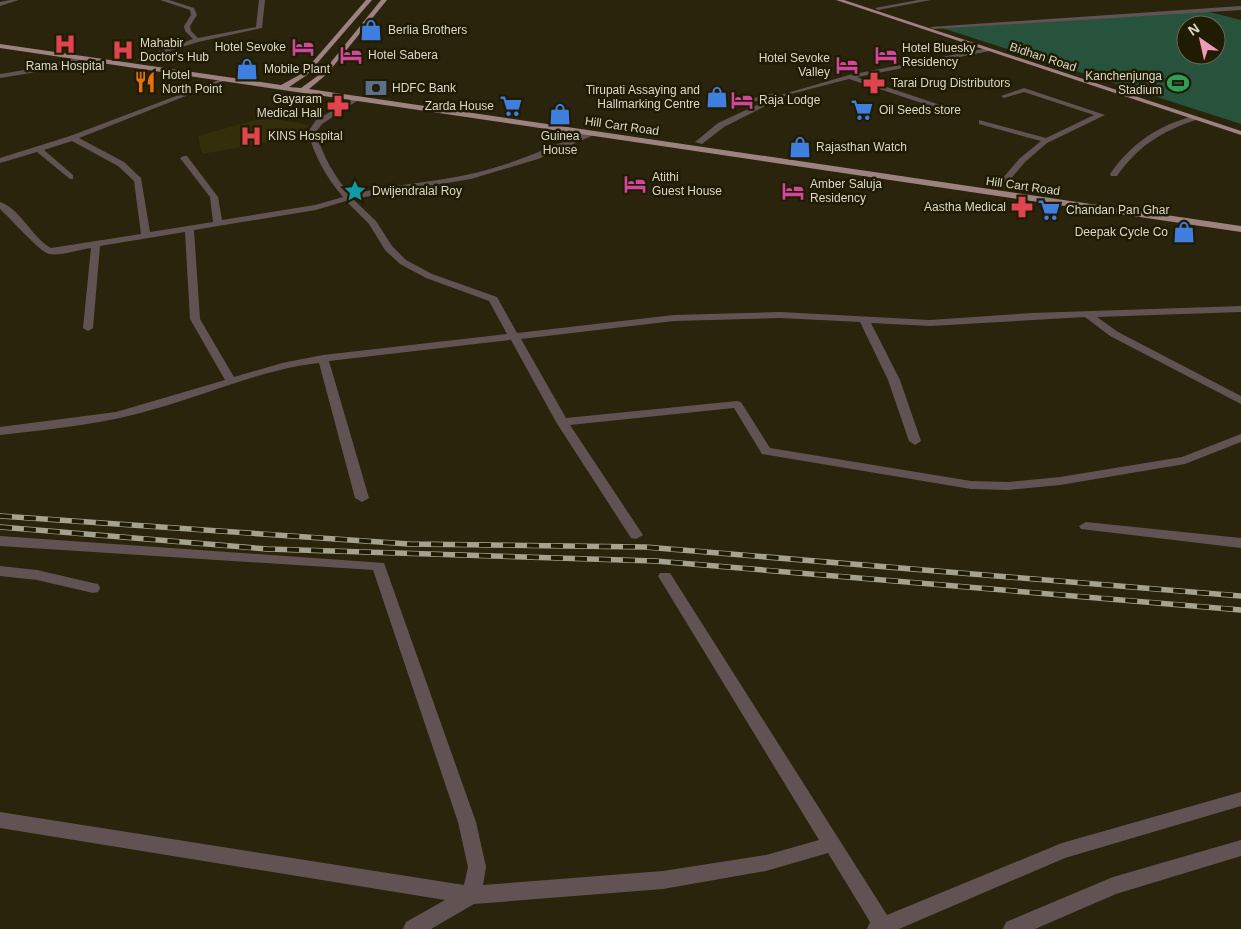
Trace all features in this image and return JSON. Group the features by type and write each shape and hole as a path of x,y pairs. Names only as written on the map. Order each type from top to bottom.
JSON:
{"main road":[{"path":"283,87 304,74 369,0"},
{"path":"303,90 313,85 334,64 384,0"},
{"name":"Bidhan Road","path":"839,0 1241,133"},
{"name":"Bidhan Road","path":"853,0 1068,72 1241,127"},
{"path":"352,19 368,19"},
{"path":"922,28 934,27"},
{"name":"Hill Cart Road","path":"0,40 1241,221"},
{"name":"Hill Cart Road","path":"0,46 1241,229"},
{"path":"1060,74 1068,72"},
{"path":"1193,118 1203,115"}],"street":[{"path":"0,4 16,0"},
{"path":"163,0 192,9 194,15 187,26 188,31 197,40"},
{"path":"140,60 197,40 259,28 262,0"},
{"path":"878,8 928,0"},
{"path":"1223,0 1241,7"},
{"path":"934,27 1241,7"},
{"path":"757,110 739,103 785,94 849,77 988,50"},
{"path":"0,76 37,70 82,58"},
{"path":"849,77 958,114"},
{"path":"0,162 73,138 226,79"},
{"path":"1000,186 1018,162 1045,140 1070,127 1101,115 1024,90 1004,96"},
{"path":"699,142 721,125 757,110 785,94"},
{"path":"358,98 319,122 312,132 317,150 330,176 373,222 388,248 403,262 429,276 493,299 562,422 636,535"},
{"path":"1114,174 1125,157 1152,134 1193,118"},
{"path":"982,122 1045,140"},
{"path":"0,205 20,222 42,247 49,251 316,207 382,190 440,183 501,168 535,157 591,133"},
{"path":"73,138 121,164 138,180 146,236"},
{"path":"39,149 70,177"},
{"path":"184,158 214,197 218,224"},
{"path":"189,228 195,319 231,381"},
{"path":"88,328 96,244"},
{"path":"0,431 65,424 131,412 278,367 323,358 674,318 780,315 930,323 1032,316 1088,316 1241,309"},
{"path":"1088,316 1114,334 1241,401"},
{"path":"864,320 894,380 915,441"},
{"path":"323,358 362,498"},
{"path":"562,422 737,404 766,451 971,485 1008,486 1060,481 1184,460 1241,438"},
{"path":"1086,526 1241,543"},
{"path":"0,541 379,566 468,822 477,867 471,895 413,929"},
{"path":"0,571 37,576 93,588"},
{"path":"665,576 832,844 881,928 1062,851 1241,800"},
{"path":"0,820 471,895 663,880 766,863 832,844"},
{"path":"1013,929 1113,886 1241,848"}],"shaded area":[{"name":"KINS Hospital","path":"266,117 309,125 303,132 304,136 202,154 198,136"}],"green space":[{"name":"Kanchenjunga Stadium","path":"1205,11 1221,15 1176,15 1176,65 1226,65 1226,16 1241,20 1241,124 942,28"}],"railway":[{"path":"0,516 409,544 645,547 1241,596"},
{"path":"0,527 267,549 655,561 1241,610"}],"place":[{"name":"Berlia Brothers","path":"371,30"},
{"name":"Rama Hospital","path":"65,44"},
{"name":"Hotel Sevoke","path":"303,47"},
{"name":"Mahabir Doctor's Hub","path":"123,50"},
{"name":"Hotel Sabera","path":"351,55"},
{"name":"Hotel Bluesky Residency","path":"886,55"},
{"name":"Hotel Sevoke Valley","path":"847,65"},
{"name":"Mobile Plant","path":"247,69"},
{"name":"Hotel North Point","path":"145,82"},
{"name":"Tarai Drug Distributors","path":"874,83"},
{"name":"Kanchenjunga Stadium","path":"1178,83"},
{"name":"HDFC Bank","path":"376,88"},
{"name":"Tirupati Assaying and Hallmarking Centre","path":"717,97"},
{"name":"Raja Lodge","path":"742,100"},
{"name":"Gayaram Medical Hall","path":"338,106"},
{"name":"Zarda House","path":"511,106"},
{"name":"Oil Seeds store","path":"862,110"},
{"name":"Guinea House","path":"560,114"},
{"name":"KINS Hospital","path":"251,136"},
{"name":"Rajasthan Watch","path":"800,147"},
{"name":"Atithi Guest House","path":"635,184"},
{"name":"Dwijendralal Roy","path":"355,191"},
{"name":"Amber Saluja Residency","path":"793,191"},
{"name":"Aastha Medical","path":"1022,207"},
{"name":"Chandan Pan Ghar","path":"1049,210"},
{"name":"Deepak Cycle Co","path":"1184,232"}]}
